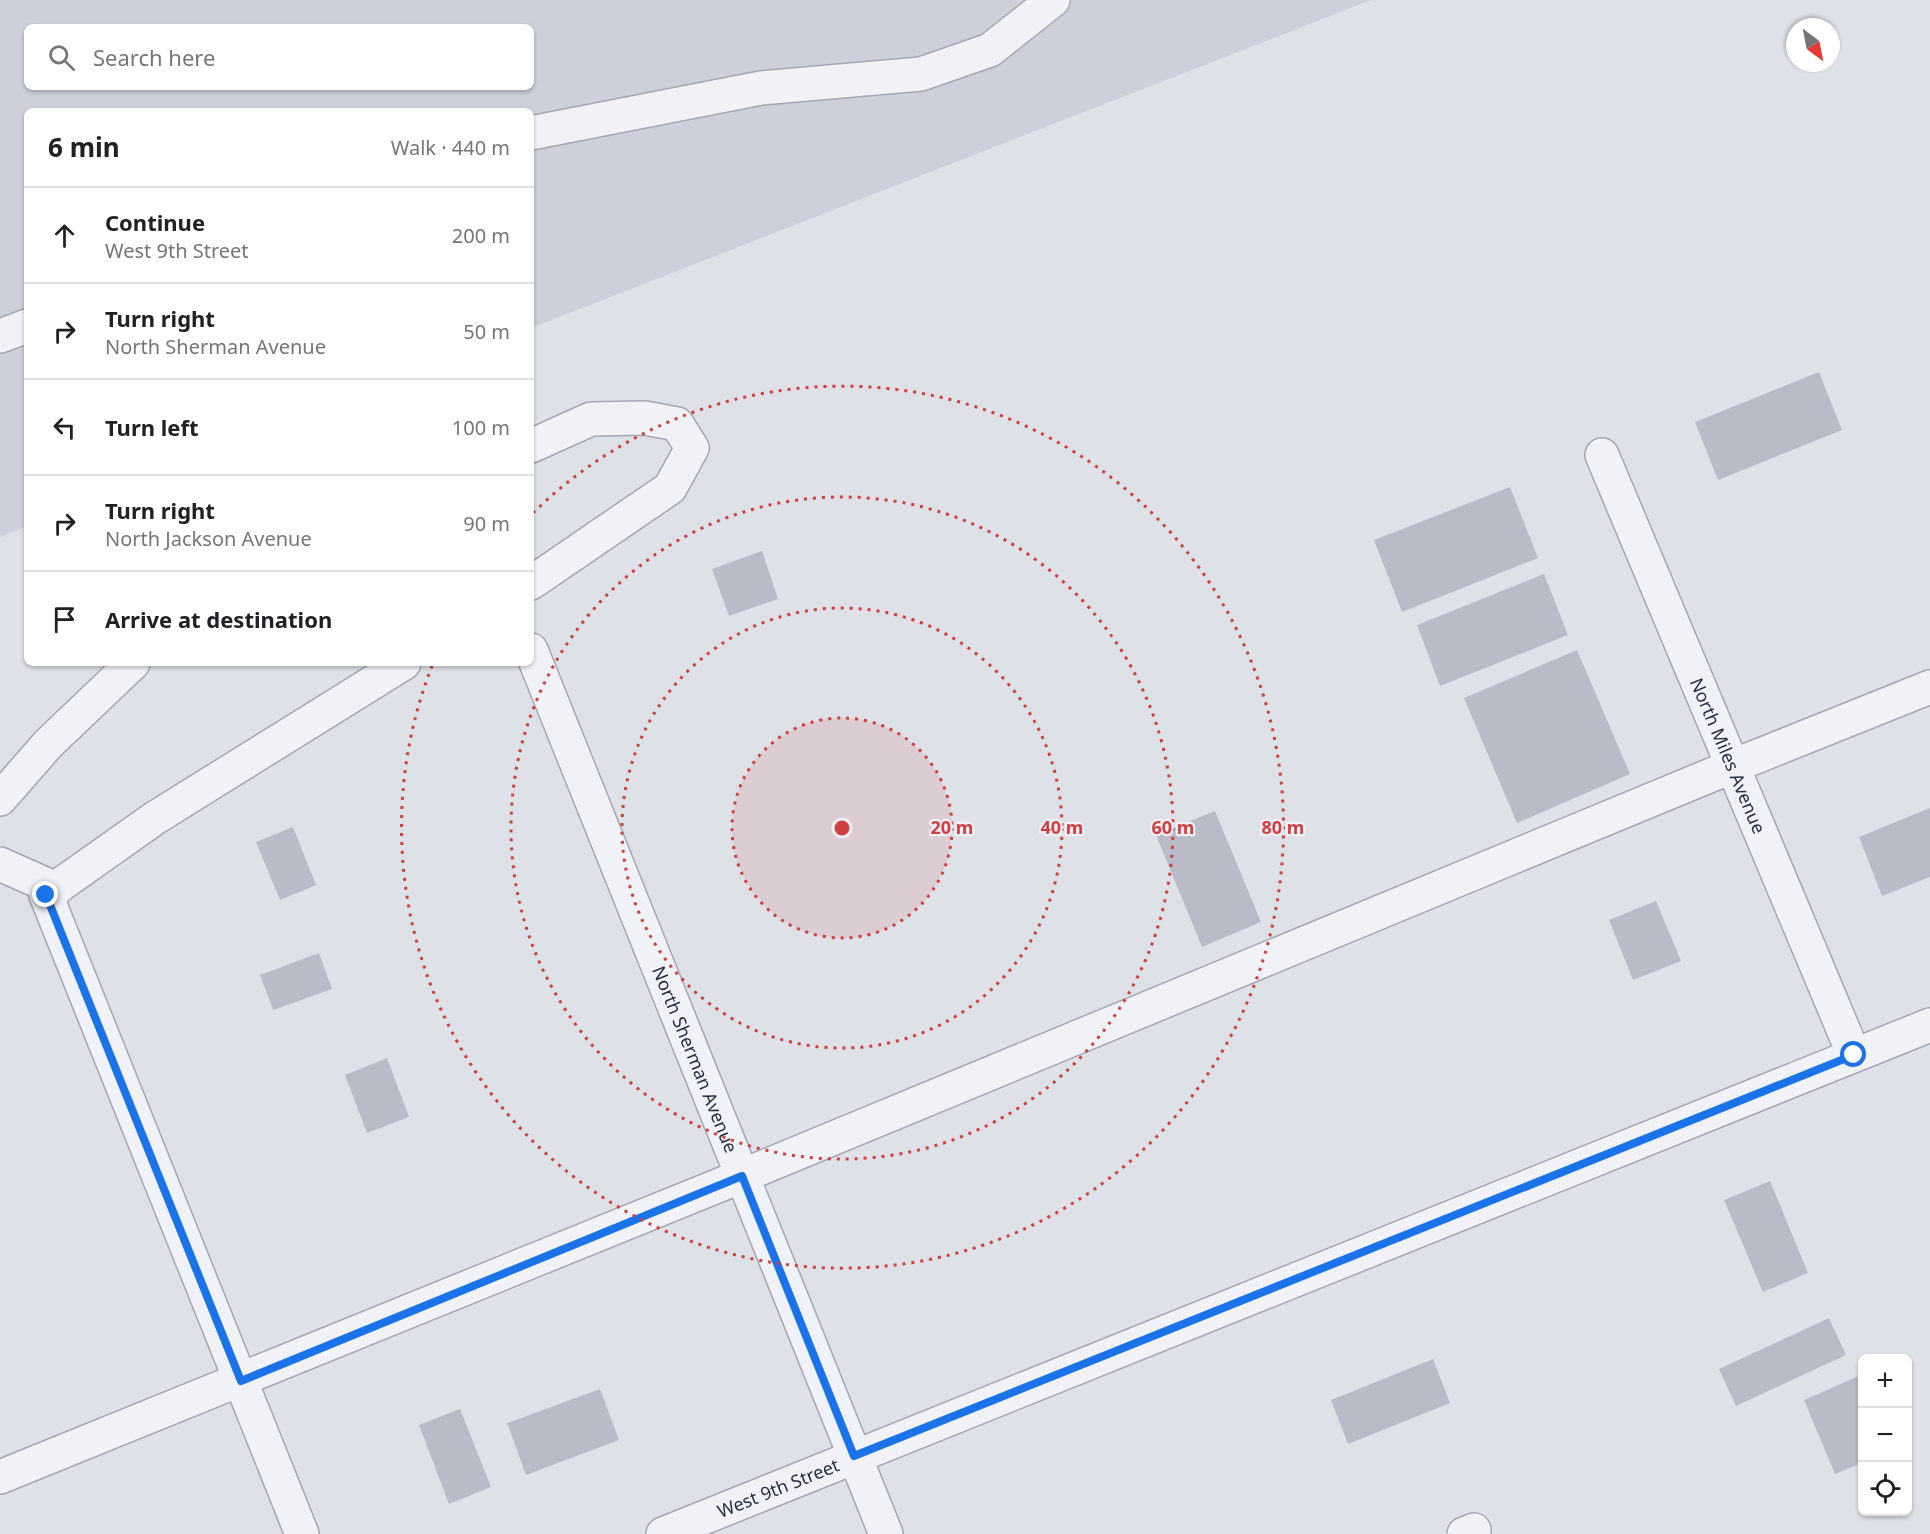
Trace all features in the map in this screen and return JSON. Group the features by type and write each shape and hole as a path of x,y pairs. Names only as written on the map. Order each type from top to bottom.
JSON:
{"street":[{"path":"534,132 761,88 921,74 990,50 1053,0"},
{"path":"0,336 24,327"},
{"path":"534,445 591,419 645,418 677,424 692,448 670,488 534,581"},
{"name":"North Miles Avenue","path":"1602,455 1854,1055"},
{"name":"North Sherman Avenue","path":"534,657 886,1534"},
{"path":"0,799 48,744 130,666"},
{"path":"302,1534 46,895 155,818 399,666"},
{"path":"0,1477 742,1176 1732,766 1930,687"},
{"path":"0,864 56,889"},
{"name":"West 9th Street","path":"663,1534 1930,1025"}],"shaded area":[{"path":"0,0 1371,0 534,327 534,108 24,108 24,527 0,537"}],"building":[{"path":"1819,372 1842,430 1718,480 1695,422"},
{"path":"1510,487 1538,558 1402,612 1374,540"},
{"path":"762,551 778,599 729,616 712,569"},
{"path":"1544,574 1568,635 1440,686 1417,625"},
{"path":"1577,650 1630,774 1517,823 1464,698"},
{"path":"1930,808 1930,877 1882,896 1859,837"},
{"path":"1215,811 1261,922 1202,947 1156,835"},
{"path":"293,827 316,885 280,900 256,842"},
{"path":"1656,901 1681,961 1633,980 1609,920"},
{"path":"319,953 332,989 273,1010 260,975"},
{"path":"387,1058 409,1117 367,1133 345,1075"},
{"path":"1770,1181 1808,1273 1763,1292 1724,1200"},
{"path":"1829,1318 1846,1355 1736,1406 1719,1369"},
{"path":"1433,1359 1450,1403 1348,1444 1331,1400"},
{"path":"1858,1376 1858,1465 1835,1474 1804,1400"},
{"path":"600,1389 619,1440 526,1475 507,1423"},
{"path":"460,1409 491,1487 449,1504 419,1425"}],"route":[{"path":"46,895 241,1381 742,1176 854,1456 1854,1055"}]}
